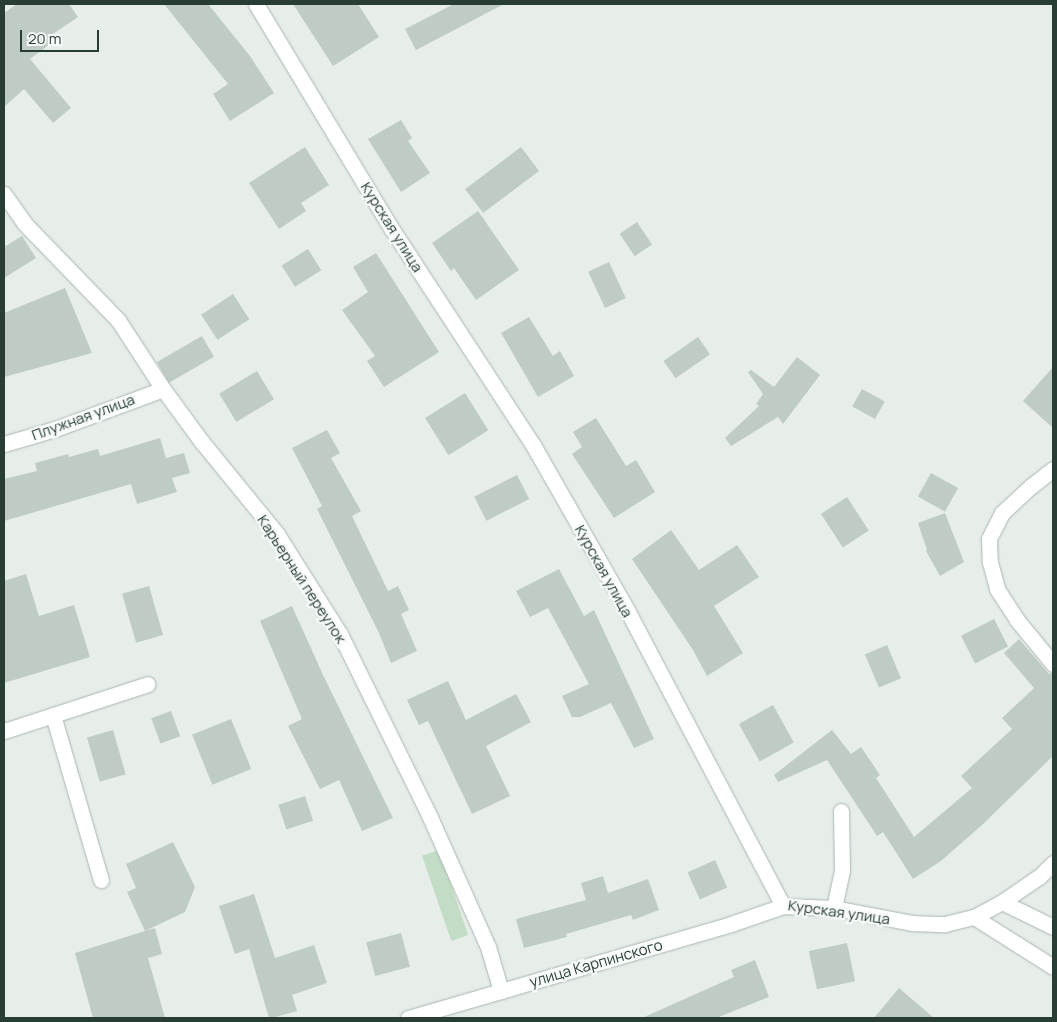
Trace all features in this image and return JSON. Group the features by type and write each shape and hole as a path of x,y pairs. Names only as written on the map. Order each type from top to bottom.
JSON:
{"street":[{"name":"Курская улица","path":"256,4 391,228 532,445 627,610 783,906 834,908 912,923 945,924 974,917 1002,902 1040,876 1053,863"},
{"name":"Карьерный переулок","path":"4,194 24,223 118,320 162,389 202,442 277,534 340,634 430,814 488,947 501,991"},
{"name":"Плужная улица","path":"4,444 54,429 162,389"},
{"path":"1053,469 1002,513 989,539 990,562 997,589 1017,620 1053,664"},
{"path":"4,731 148,684"},
{"path":"53,715 101,880"},
{"path":"834,908 842,870 840,811"},
{"path":"1002,902 1053,927"},
{"name":"улица Карпинского","path":"408,1018 731,924 783,906"},
{"path":"974,917 1053,967"}],"green space":[{"path":"439,850 468,935 451,941 422,856"}],"building":[{"path":"17,4 69,4 78,17 50,36 54,41 30,59 71,108 53,123 24,89 4,107 4,13"},
{"path":"164,4 208,4 250,56 274,93 230,121 213,94 228,84"},
{"path":"293,4 358,4 379,37 333,66"},
{"path":"454,4 504,4 416,50 405,29"},
{"path":"401,120 412,138 408,141 430,173 401,192 368,139"},
{"path":"305,147 329,185 301,203 306,211 279,229 249,183"},
{"path":"521,147 539,171 483,213 465,189"},
{"path":"478,211 519,270 476,300 454,268 451,271 432,243"},
{"path":"637,222 652,244 635,256 620,234"},
{"path":"22,236 36,258 4,278 4,247"},
{"path":"308,249 321,270 295,287 282,265"},
{"path":"376,253 439,352 384,387 367,361 375,356 342,310 368,292 353,267"},
{"path":"609,262 626,298 605,308 588,272"},
{"path":"65,288 92,353 4,377 4,313"},
{"path":"233,294 249,319 217,340 201,315"},
{"path":"529,317 553,356 560,351 574,376 538,397 501,333"},
{"path":"202,336 214,357 169,383 157,362"},
{"path":"698,337 710,354 676,378 664,361"},
{"path":"797,357 820,375 783,424 778,417 731,446 725,438 759,406 756,404 763,394 748,372 751,370 774,387"},
{"path":"1053,367 1053,428 1023,401"},
{"path":"257,371 274,399 236,422 219,394"},
{"path":"862,389 885,402 875,419 852,406"},
{"path":"465,393 488,430 448,455 425,418"},
{"path":"596,418 626,466 636,460 655,492 614,518 572,454 582,447 573,432"},
{"path":"327,430 340,453 331,458 361,511 352,516 388,591 398,586 409,610 401,614 417,651 391,663 379,633 317,509 322,506 292,448"},
{"path":"160,438 166,458 184,453 190,473 172,478 177,492 137,504 131,484 4,521 4,479 37,471 35,463 68,454 69,457 98,449 100,456"},
{"path":"931,473 958,488 945,512 918,497"},
{"path":"517,475 529,499 486,521 474,497"},
{"path":"847,497 869,531 843,547 821,514"},
{"path":"945,513 964,562 940,576 926,551 918,523"},
{"path":"671,530 699,570 737,545 759,577 714,606 743,653 707,676 693,650 632,559"},
{"path":"559,569 584,616 594,610 654,739 634,748 611,703 580,717 572,717 562,696 589,684 548,608 530,617 516,591"},
{"path":"26,574 39,616 74,605 90,657 4,683 4,581"},
{"path":"149,586 163,635 136,643 122,594"},
{"path":"292,606 323,675 393,818 362,831 339,780 320,789 288,726 302,719 260,621"},
{"path":"994,619 1008,647 975,663 961,636"},
{"path":"1019,639 1049,674 1053,673 1053,756 982,825 941,861 913,879 883,832 877,836 827,760 778,782 774,775 832,730 851,754 861,747 880,775 876,778 914,837 972,788 961,776 1012,729 1002,718 1034,688 1004,653"},
{"path":"887,645 901,678 879,688 865,654"},
{"path":"448,681 466,720 516,694 531,722 486,746 510,796 472,814 428,721 419,725 407,700"},
{"path":"773,705 794,743 760,762 739,724"},
{"path":"171,711 180,736 161,744 151,718"},
{"path":"231,719 251,769 212,785 192,735"},
{"path":"113,730 126,774 100,782 87,737"},
{"path":"305,796 313,821 286,829 278,805"},
{"path":"173,842 195,887 185,912 145,931 127,892 136,888 126,864"},
{"path":"715,860 727,887 700,900 688,872"},
{"path":"603,876 608,893 648,879 659,910 633,920 631,915 566,934 567,937 524,948 516,919 586,900 581,883"},
{"path":"254,894 275,958 314,945 327,983 292,995 297,1011 272,1018 269,1018 249,949 235,954 219,906"},
{"path":"155,928 162,954 148,958 165,1018 93,1018 75,953"},
{"path":"401,933 410,967 375,976 366,942"},
{"path":"847,943 855,981 817,989 809,951"},
{"path":"755,960 769,997 716,1018 642,1018 734,977 731,970"},
{"path":"899,988 934,1018 874,1018"}]}
